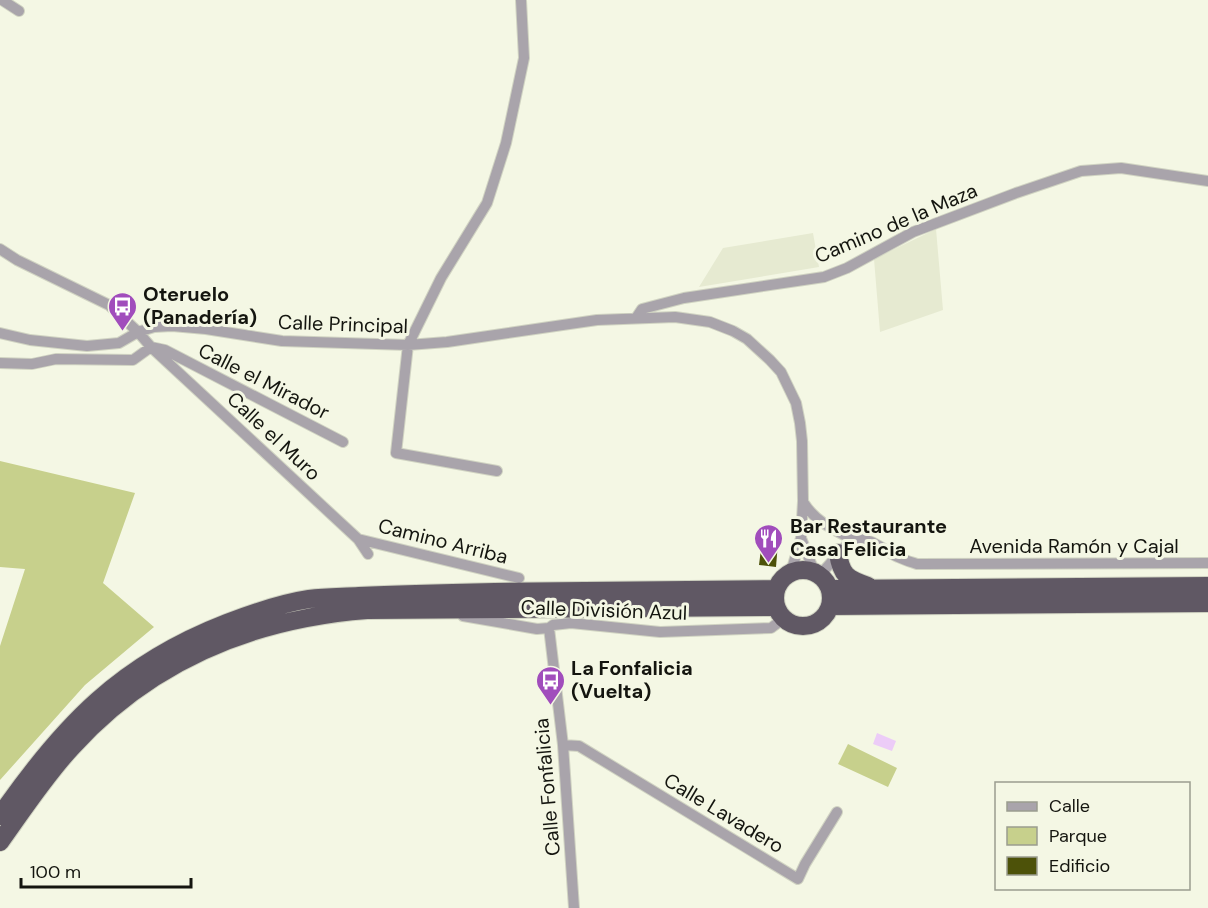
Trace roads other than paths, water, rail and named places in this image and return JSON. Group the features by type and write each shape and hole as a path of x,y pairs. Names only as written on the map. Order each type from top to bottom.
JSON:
{"highway":[{"path":"838,553 839,564 844,574 853,581 878,589"},
{"path":"824,585 822,619 809,626 794,625 778,605 781,579 791,572 802,569 824,585 878,589 1208,586"},
{"path":"824,585 1208,603"},
{"path":"0,816 52,746 108,691 149,661 195,635 249,615 308,599 414,593 778,605"},
{"path":"0,842 52,769 92,726 127,696 186,658 233,637 295,620 341,612 778,605"}],"street":[{"path":"2,0 19,10"},
{"path":"497,471 396,453 408,345 441,278 488,202 506,142 524,58 521,0"},
{"name":"Camino de la Maza","path":"636,318 642,309 684,298 824,277 847,268 913,232 1081,171 1121,168 1208,181"},
{"path":"0,249 17,260 109,305 138,332 119,343 87,346 30,340 0,333"},
{"name":"Calle Principal","path":"138,332 154,327 172,326 282,341 408,345 447,342 567,323 675,317 710,322 747,339 770,360 789,388 800,423 803,501 801,538"},
{"name":"Calle el Mirador","path":"138,332 152,347 165,350 343,442"},
{"path":"0,363 32,364 56,359 133,360 152,347"},
{"name":"Calle el Muro","path":"152,347 358,539 368,554"},
{"name":"Avenida Ramón y Cajal","path":"803,501 811,514 825,525 852,539 862,538 874,542 898,557 917,564 1208,563"},
{"path":"791,572 801,538"},
{"path":"801,538 824,585"},
{"name":"Camino Arriba","path":"358,539 519,578"},
{"path":"824,585 838,553 852,539"},
{"name":"Calle División Azul","path":"423,609 537,629 570,623 651,632 679,632 771,628 778,605"},
{"name":"Calle Fonfalicia","path":"549,628 562,745 574,908"},
{"name":"Calle Lavadero","path":"562,745 579,746 798,879 837,812"}],"place":[{"name":"Oteruelo (Panadería)","path":"122,332"},
{"name":"Bar Restaurante Casa Felicia","path":"769,564"},
{"name":"La Fonfalicia (Vuelta)","path":"550,706"}]}
